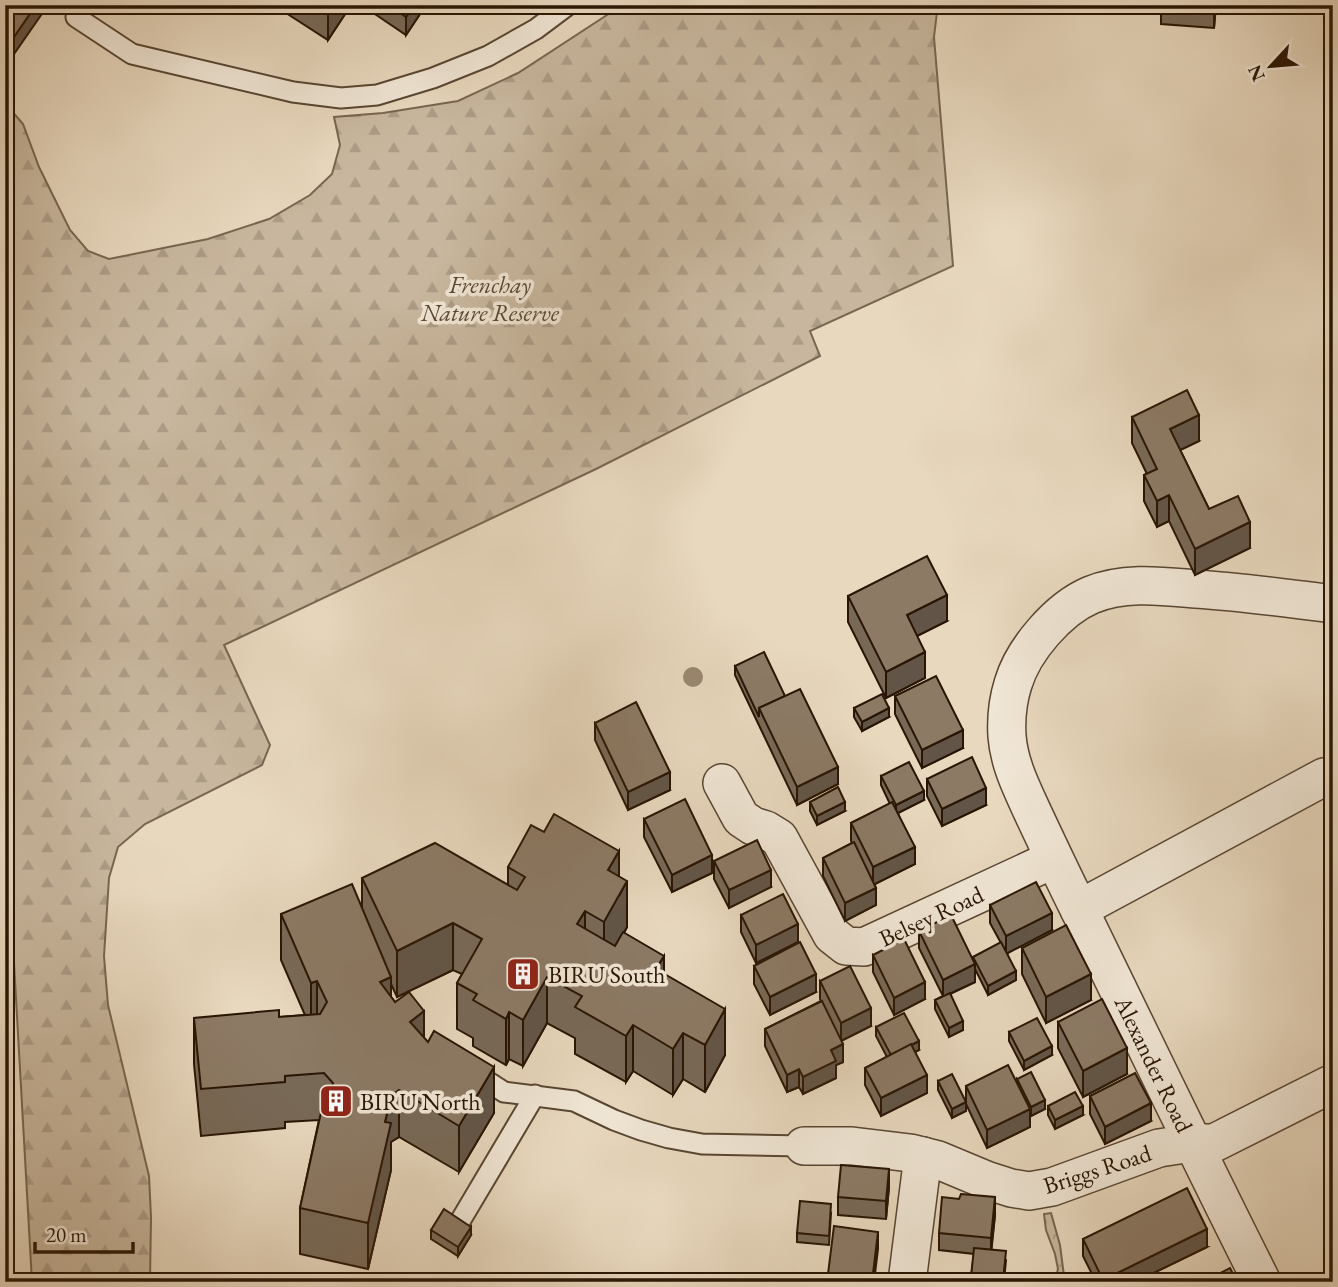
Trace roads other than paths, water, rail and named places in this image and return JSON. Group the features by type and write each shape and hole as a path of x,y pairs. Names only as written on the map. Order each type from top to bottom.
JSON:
{"street":[{"name":"Alexander Road","path":"1262,1282 1051,852 1014,770 1007,737 1008,710 1012,684 1022,661 1038,639 1061,615 1093,594 1115,588 1165,586 1333,604"},
{"path":"1079,909 1324,777 1333,775"},
{"name":"Belsey Road","path":"722,783 741,818 779,838 832,935 846,946 864,947 1051,852"},
{"name":"Briggs Road","path":"804,1146 852,1146 923,1156 986,1180 1029,1191 1052,1186 1159,1148 1214,1143 1333,1083"},
{"path":"907,1282 923,1156"}],"lane":[{"path":"76,17 132,54 293,92 341,98 377,94 444,74 488,56 536,29 568,5"},
{"path":"459,1062 505,1092 574,1101 614,1120 669,1138 702,1144 804,1146"},
{"path":"459,1223 535,1095"}],"place":[{"name":"BIRU South","path":"523,974"},
{"name":"BIRU North","path":"336,1101"}],"park label":[{"name":"Frenchay Nature Reserve","path":"490,298"}]}
